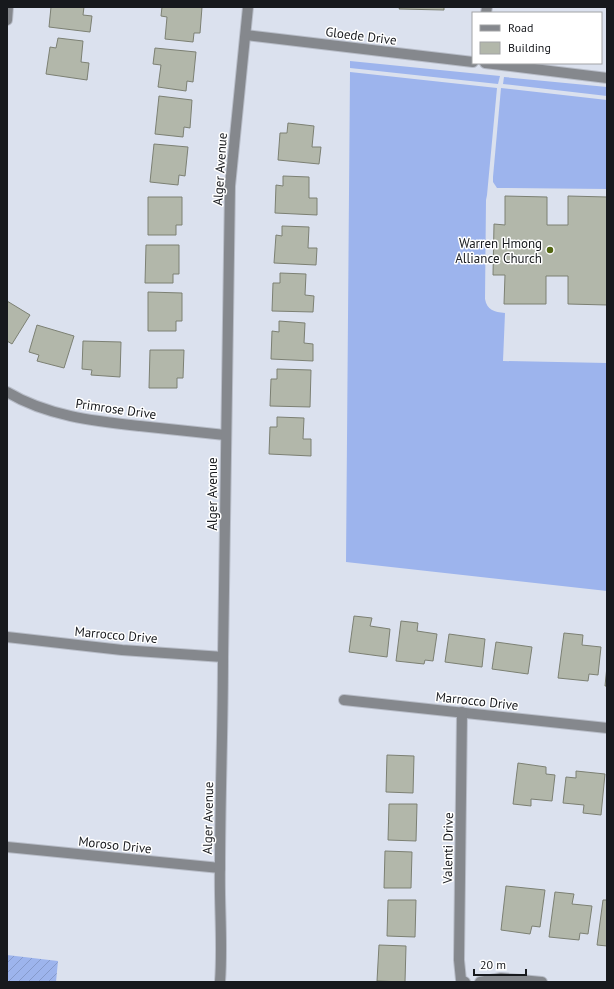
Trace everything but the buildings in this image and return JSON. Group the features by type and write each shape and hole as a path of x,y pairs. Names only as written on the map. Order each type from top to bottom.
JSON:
{"street":[{"path":"7,20 8,7"},
{"name":"Alger Avenue","path":"220,982 220,868 226,508 225,435 230,186 248,7"},
{"name":"Gloede Drive","path":"246,35 472,62"},
{"path":"493,64 607,78"},
{"name":"Primrose Drive","path":"7,392 22,401 50,412 116,423 225,435"},
{"name":"Marrocco Drive","path":"7,637 122,650 223,657"},
{"name":"Marrocco Drive","path":"344,700 607,728"},
{"name":"Valenti Drive","path":"462,712 460,960 461,980 465,982"},
{"name":"Moroso Drive","path":"7,847 220,868"},
{"path":"480,982 501,978 542,982"}],"shaded area":[{"path":"350,61 500,76 498,84 350,68"},
{"path":"350,72 497,88 486,200 485,299 489,308 505,313 503,361 607,363 607,591 346,562"},
{"path":"504,77 607,87 607,96 503,84"},
{"path":"501,88 607,100 607,189 497,188 493,182 493,177"},
{"path":"7,955 58,961 56,982 7,982"}],"place":[{"name":"Warren Hmong Alliance Church","path":"550,250"}]}
